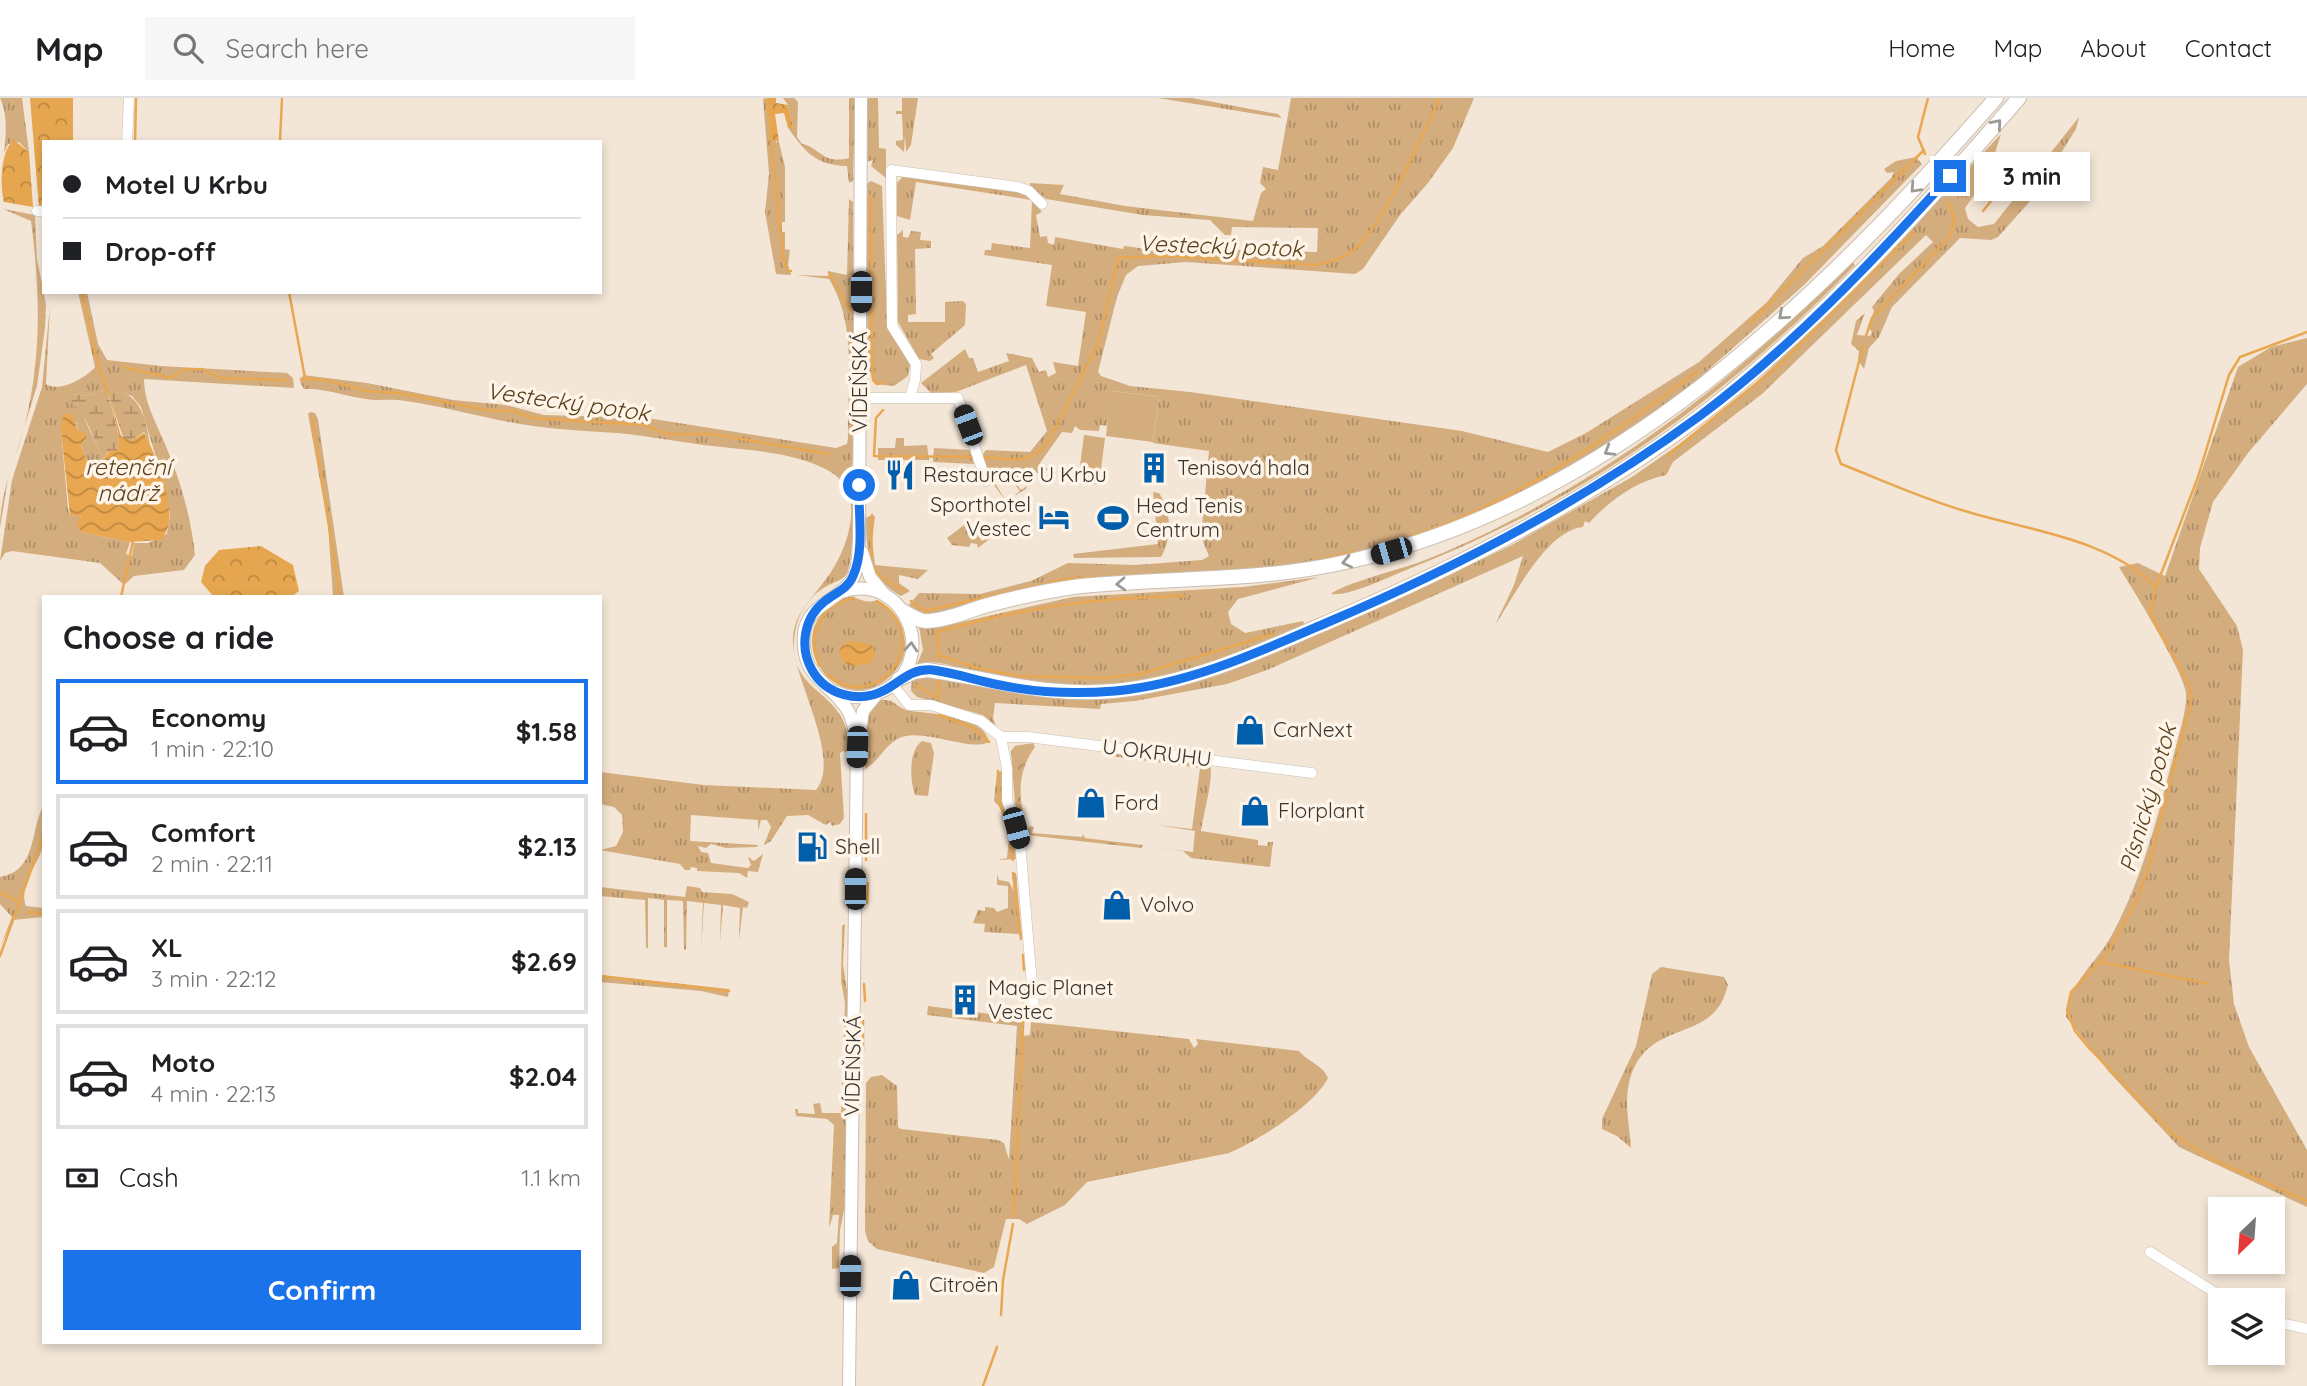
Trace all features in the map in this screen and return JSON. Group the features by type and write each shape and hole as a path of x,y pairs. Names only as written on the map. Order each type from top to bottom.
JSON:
{"highway":[{"path":"903,611 926,621 1063,589 1231,579 1313,569 1400,548 1499,510 1609,451 1719,371 1835,271 1996,98"},
{"path":"896,682 914,672 928,670 1044,691 1092,692 1149,686 1206,671 1272,646 1453,565 1607,480 1722,398 1784,344 1852,278 2020,98"}],"main road":[{"name":"VÍDEŇSKÁ","path":"857,745 850,713 809,664 804,638 815,610 855,574 859,539 861,98"},
{"name":"VÍDEŇSKÁ","path":"859,539 867,571 903,611"},
{"path":"837,593 863,588 887,596"},
{"path":"896,682 908,664 913,646 909,624 903,611"},
{"name":"VÍDEŇSKÁ","path":"849,1386 857,745 863,711 880,693 896,682"},
{"name":"VÍDEŇSKÁ","path":"829,688 852,697 880,693"}],"street":[{"path":"127,140 129,98"},
{"path":"909,398 915,380 916,364 892,326 891,170 1018,187 1029,191 1042,204"},
{"path":"861,398 958,398 986,481"},
{"path":"896,682 909,705 931,705 977,719 1001,737 1007,768 1007,800 1020,843 1034,1008"},
{"name":"U OKRUHU","path":"1001,737 1028,737 1312,774"},
{"path":"2150,1252 2208,1288"},
{"path":"2285,1324 2307,1329"}],"green space":[{"path":"0,98 22,98 29,152 19,142 8,144 4,153 5,118"},
{"path":"30,98 73,98 73,140 42,140 42,208 39,208"},
{"path":"763,98 769,100 766,109 770,114 785,167 785,222 782,222 782,232 785,232 785,249 790,250 788,265 791,275 776,274 765,212 769,174"},
{"path":"768,98 776,98 776,103 788,105 793,128 788,128 784,113 775,114 779,142 772,139 771,117 766,109"},
{"path":"783,98 794,98 798,102 797,137 802,144 827,157 840,160 849,158 849,98 855,98 853,181 849,183 847,166 818,160 800,144 788,128 793,128 788,105"},
{"path":"867,98 878,98 879,148 886,149 886,178 871,166 873,160 866,162"},
{"path":"902,98 918,98 911,145 906,152 905,135 904,152 896,145 896,141 903,140 902,114 896,114 896,111 902,111"},
{"path":"1158,98 1192,98 1278,114 1282,118"},
{"path":"1291,98 1474,98 1453,148 1428,183 1400,215 1363,269 1355,274 1186,262 1138,266 1126,275 1117,297 1098,372 1101,376 1130,386 1190,392 1462,431 1548,452 1586,433 1699,362 1766,303 1803,258 1823,246 1891,178 1894,172 1887,173 1884,169 1896,161 1916,157 1922,164 1805,284 1680,395 1565,471 1456,525 1295,569 1099,582 928,616 913,611 909,605 919,593 980,594 1031,581 1068,563 1136,565 1202,560 1209,556 1201,537 1209,451 1153,443 1159,397 1112,391 1107,426 1100,425 1099,431 1080,430 1075,426 1072,433 1062,432 1040,463 1048,469 1040,476 1032,467 1014,481 1021,490 1027,486 1026,489 1014,496 1020,491 1005,472 993,480 1006,501 987,476 983,454 986,450 1030,452 1047,431 1026,365 956,392 931,393 921,383 965,349 969,358 973,358 978,372 1009,361 1006,353 1032,358 1039,372 1046,370 1048,377 1056,373 1053,362 1078,366 1086,312 1046,306 1052,265 984,255 985,250 991,250 992,243 1030,248 1032,201 1042,212 1036,215 1040,237 1047,236 1048,243 1054,245 1055,237 1123,249 1124,246 1198,255 1216,252 1226,241 1227,250 1249,250 1252,245 1257,251 1317,252 1318,228 1232,227 1231,235 1225,235 1210,220 1143,215 1046,199 1030,187 1030,183 1064,185 1060,194 1125,206 1253,221 1261,193 1266,189 1260,183 1263,167 1278,170"},
{"path":"2079,117 2076,129 2032,199 1998,237 1991,240 1960,238 1892,307 1879,337 1869,348 1864,369 1858,360 1859,351 1851,344 1856,321 1865,313 1857,335 1870,336 1872,332 1868,327 1874,311 1872,307 1899,274 1933,242 1926,235 1762,394 1673,462 1666,475 1634,487 1605,507 1589,523 1585,521 1583,527 1569,531 1556,540 1533,566 1495,625 1514,585 1523,556 1267,670 1227,684 1135,701 1101,704 1100,709 995,703 993,718 996,726 983,715 917,697 911,691 912,679 935,674 981,687 1036,696 1111,697 1412,592 1510,546 1632,477 1684,441 1745,393 1860,284 2001,134 1988,175 1965,208 1968,219 1978,227 1994,224"},
{"path":"14,140 29,152 33,207 4,202 4,160 9,145"},
{"path":"904,175 1024,193 1030,200 916,182 910,220 897,216 897,183"},
{"path":"871,181 882,186 887,323 910,365 908,376 894,386 875,384 868,369 865,185"},
{"path":"849,199 853,202 853,455 851,480 845,482 853,503 852,537 846,575 810,600 830,574 846,542 851,506 842,481 809,462 768,452 629,434 533,426 414,402 370,400 304,389 300,382 303,375 367,383 453,400 506,405 544,415 647,418 836,448 847,444 848,438 849,356 844,316 829,279 796,275 828,276 828,271 847,275"},
{"path":"3,209 35,215 37,259 46,304 37,386 24,428 31,399 38,322 31,221"},
{"path":"903,230 903,237 908,238 911,231 921,232 920,240 931,241 931,248 915,249 916,314 908,315 908,322 945,322 945,302 963,301 966,304 965,325 931,354 934,358 930,361 919,359 898,322 897,235"},
{"path":"1852,261 1855,265 1754,360 1650,441 1595,477 1476,540 1371,585 1331,594 1455,548 1512,520 1605,466 1692,405 1734,371"},
{"path":"78,294 87,294 98,344 107,360 287,373 293,378 294,388 144,379 147,401 187,509 195,555 184,570 134,576 124,585 100,563 12,551 5,553 0,561 12,480 42,387 50,305 46,384 58,387 85,376 95,367","holes":["98,369 102,369 110,388 132,396 141,407 166,491 170,515 167,534 148,543 134,543 132,556 126,554 130,542 81,532 77,522 83,517 70,515 68,509 61,431 76,422 78,431 87,437 81,446 88,464 94,465 95,469 105,460 73,394 89,396 103,390 105,386"]},
{"path":"2307,338 2307,384 2248,453 2213,502 2200,548 2199,569 2237,626 2243,650 2229,960 2234,1004 2249,1047 2307,1150 2307,1207 2179,1147 2109,1072 2066,1017 2068,1004 2078,982 2114,931 2134,887 2157,819 2185,707 2186,693 2177,667 2119,567 2138,563 2165,576 2238,367 2271,347"},
{"path":"97,368 103,369 110,388 129,395 140,408 150,444 144,432 130,441 124,440 108,393 119,437 117,451 108,452 104,458 81,413 68,401 72,394 89,396 103,390 105,385"},
{"path":"1111,391 1159,397 1153,442 1106,436"},
{"path":"315,413 318,419 344,595 333,595 328,525 308,414"},
{"path":"1084,435 1105,438 1099,485 1078,481"},
{"path":"896,438 904,438 904,446 927,445 929,460 878,460 878,448 895,448"},
{"path":"934,448 970,450 974,464 933,462"},
{"path":"8,479 0,528 3,501"},
{"path":"1153,492 1159,493 1163,500 1169,524 1169,533 1161,557 1074,558 1073,554 1158,544"},
{"path":"875,516 872,541 875,565 928,570 918,579 899,575 899,583 910,591 901,596 882,581 871,563 866,530 866,518"},
{"path":"968,522 982,541 1001,530 978,548 977,544 971,543 969,547 952,545 947,538"},
{"path":"261,546 293,565 299,591 294,595 212,595 201,582 205,566 219,550"},
{"path":"1320,577 1238,599 1228,612 1231,624 1245,633 1303,621 1305,626 1198,668 1142,683 1113,687 1061,687 990,677 936,663 917,664 923,650 919,627 935,628 1073,597 1243,587"},
{"path":"850,596 866,601 877,600 893,612 903,629 904,654 898,668 886,680 865,690 846,688 830,679 818,664 812,646 815,626 827,609"},
{"path":"805,607 799,618 794,653 795,625"},
{"path":"799,670 831,703 841,716 847,732 848,753 840,753 844,818 840,824 832,826 830,822 826,825 808,815 787,816 771,841 764,845 771,827 767,820 761,820 758,831 758,820 691,815 690,841 758,845 726,848 711,844 706,848 698,846 701,852 708,853 711,863 748,868 751,865 748,857 754,861 763,854 758,872 748,871 747,878 739,873 697,871 697,868 691,867 690,870 685,870 680,864 602,850 616,846 623,832 622,815 614,807 602,804 602,772 704,785 816,790 823,776 824,759 815,719"},
{"path":"881,700 890,701 907,710 968,721 985,733 989,742 971,744 924,736 902,737 896,739 865,769 865,718"},
{"path":"922,741 931,743 934,753 928,796 915,795 912,782 912,759"},
{"path":"1033,743 1035,747 1024,767 1021,787 1022,808 1028,830 1030,826 1034,827 1032,833 1082,837 1083,834 1085,838 1143,845 1141,848 1026,835 1015,804 1011,751 1015,746"},
{"path":"1108,753 1210,766 1201,831 1258,840 1258,845 1267,846 1268,842 1273,842 1270,867 1191,858 1183,851 1154,847 1193,852 1195,831 1157,825 1192,829 1200,768 1111,756"},
{"path":"1002,771 1003,804 1013,833 1016,859 998,860 1007,858 1008,843 1007,821 994,801 997,772"},
{"path":"42,810 42,849 27,883 24,898 26,906 42,908 42,917 13,920 0,947 12,917 0,904 0,877 12,873 27,857"},
{"path":"1012,872 1016,873 1022,939 1019,934 984,932 985,924 973,923 978,910 985,911 985,907 994,908 997,912 1008,908 1008,886 997,885 997,874 999,880 1009,882 1014,891"},
{"path":"687,886 700,888 702,892 732,894 749,902 747,908 743,907 739,940 740,908 723,905 720,943 721,905 704,903 701,951 703,903 687,901 686,950 684,949 683,901 667,900 667,947 664,947 664,900 648,898 646,948 645,900 602,896 602,887 685,897"},
{"path":"845,924 843,964 849,1003 846,1031 846,1201 840,1230 839,1268 832,1269 832,1247 837,1243 839,1215 833,1215 829,1228 834,1125 827,1119 796,1116 795,1109 798,1109 798,1113 815,1114 813,1104 820,1103 822,1113 841,1113 845,1003 841,981 842,926"},
{"path":"1661,967 1724,977 1728,985 1721,1003 1710,1016 1656,1043 1644,1053 1634,1068 1627,1096 1631,1148 1617,1136 1602,1129 1602,1119 1636,1046 1652,974"},
{"path":"602,975 729,989 728,997 701,991 602,982"},
{"path":"928,1006 1021,1018 1024,1021 1023,1036 1030,1035 1031,1022 1189,1039 1194,1048 1198,1044 1196,1039 1299,1051 1323,1070 1328,1078 1311,1100 1298,1111 1229,1153 1087,1182 1065,1205 1027,1224 1019,1219 1006,1219 994,1267 984,1273 877,1249 868,1241 865,1231 866,1083 871,1077 882,1075 897,1086 898,1127 901,1129 998,1140 1004,1143 1009,1160 1017,1026 927,1015"}],"water":[{"name":"retenční nádrž","path":"108,391 121,436 130,441 144,433 161,471 169,503 169,518 167,531 160,540 130,542 81,532 76,522 82,517 70,515 61,431 63,413 73,415 78,431 85,433 87,437 81,446 88,464 99,464 111,450 117,451 119,437"},
{"path":"852,641 872,645 875,653 872,663 853,666 843,662 839,651 843,644"}],"waterway":[{"path":"135,140 136,98"},
{"path":"280,140 282,98"},
{"path":"767,98 783,257 788,271 791,271"},
{"name":"Vestecký potok","path":"981,457 1026,458 1041,450 1048,442 1098,344 1118,258 1164,256 1316,265 1342,257 1363,241 1386,208 1440,98"},
{"path":"1925,154 1918,137 1928,98"},
{"path":"1750,323 1924,150"},
{"path":"1983,211 2026,157"},
{"path":"870,195 873,380 877,384 882,383"},
{"path":"1866,336 1872,318 1951,235 1954,218 1949,203"},
{"path":"1668,455 1778,366 1914,232"},
{"path":"829,273 851,312"},
{"path":"82,294 99,369 108,393"},
{"path":"289,294 305,378"},
{"name":"Písnický potok","path":"2307,332 2240,357 2229,375 2198,477 2156,587 2150,614 2189,684 2192,698 2148,870 2136,902 2107,954 2071,992 2067,1010 2075,1031 2089,1048 2172,1134 2216,1161 2307,1201"},
{"path":"1863,346 1836,450 1841,464 1949,506 2091,547 2115,557 2156,587"},
{"name":"Vestecký potok","path":"124,367 171,378 183,370 202,369 220,378 287,380"},
{"path":"1411,536 1450,522 1525,487 1596,444 1697,371"},
{"name":"Vestecký potok","path":"301,379 325,380 367,391 398,393 487,410 513,411 532,418 644,425 666,434 713,434 829,454"},
{"name":"Vestecký potok","path":"883,410 876,418 874,456 974,457"},
{"path":"312,417 340,595"},
{"path":"872,515 871,562 880,576 904,591"},
{"path":"121,595 133,541"},
{"path":"1309,562 1354,552"},
{"path":"911,601 925,611 1066,579 1184,573"},
{"path":"939,658 937,632 970,623 1060,605 1185,596"},
{"path":"819,665 815,642 819,622 832,607 854,598"},
{"path":"826,674 846,685 864,686 881,679 894,667 901,651 902,633 894,616 877,601"},
{"path":"939,655 977,668 1019,676 1102,678 1140,674 1273,634"},
{"path":"915,685 939,698 939,680"},
{"path":"939,715 972,727 989,742"},
{"path":"998,771 1000,804 1010,834 1013,860"},
{"path":"866,814 866,860"},
{"path":"0,956 42,840"},
{"path":"1013,873 1021,939"},
{"path":"867,903 868,883"},
{"path":"0,892 19,902"},
{"path":"28,912 42,914"},
{"path":"1023,955 1024,970"},
{"path":"2100,962 2209,984"},
{"path":"602,976 729,991"},
{"path":"864,984 865,1001"},
{"path":"1014,1214 1025,985"},
{"path":"863,1017 863,1051"},
{"path":"1001,1315 1003,1280 1013,1224"},
{"path":"983,1386 997,1347"}],"place":[{"name":"Tenisová hala","path":"1154,468"},
{"name":"Restaurace U Krbu","path":"900,475"},
{"name":"Sporthotel Vestec","path":"1054,517"},
{"name":"Head Tenis Centrum","path":"1113,518"},
{"name":"CarNext","path":"1250,730"},
{"name":"Ford","path":"1091,803"},
{"name":"Florplant","path":"1255,811"},
{"name":"Shell","path":"812,847"},
{"name":"Volvo","path":"1117,905"},
{"name":"Magic Planet Vestec","path":"965,1000"},
{"name":"Citroën","path":"906,1285"}],"route":[{"path":"859,485 859,539 855,574 847,586 815,610 804,638 809,664 814,674 829,688 852,697 864,697 886,690 908,674 928,670 998,685 1044,691 1114,691 1172,681 1228,663 1422,581 1586,492 1636,461 1703,413 1784,344 1819,312 1950,176"}]}
